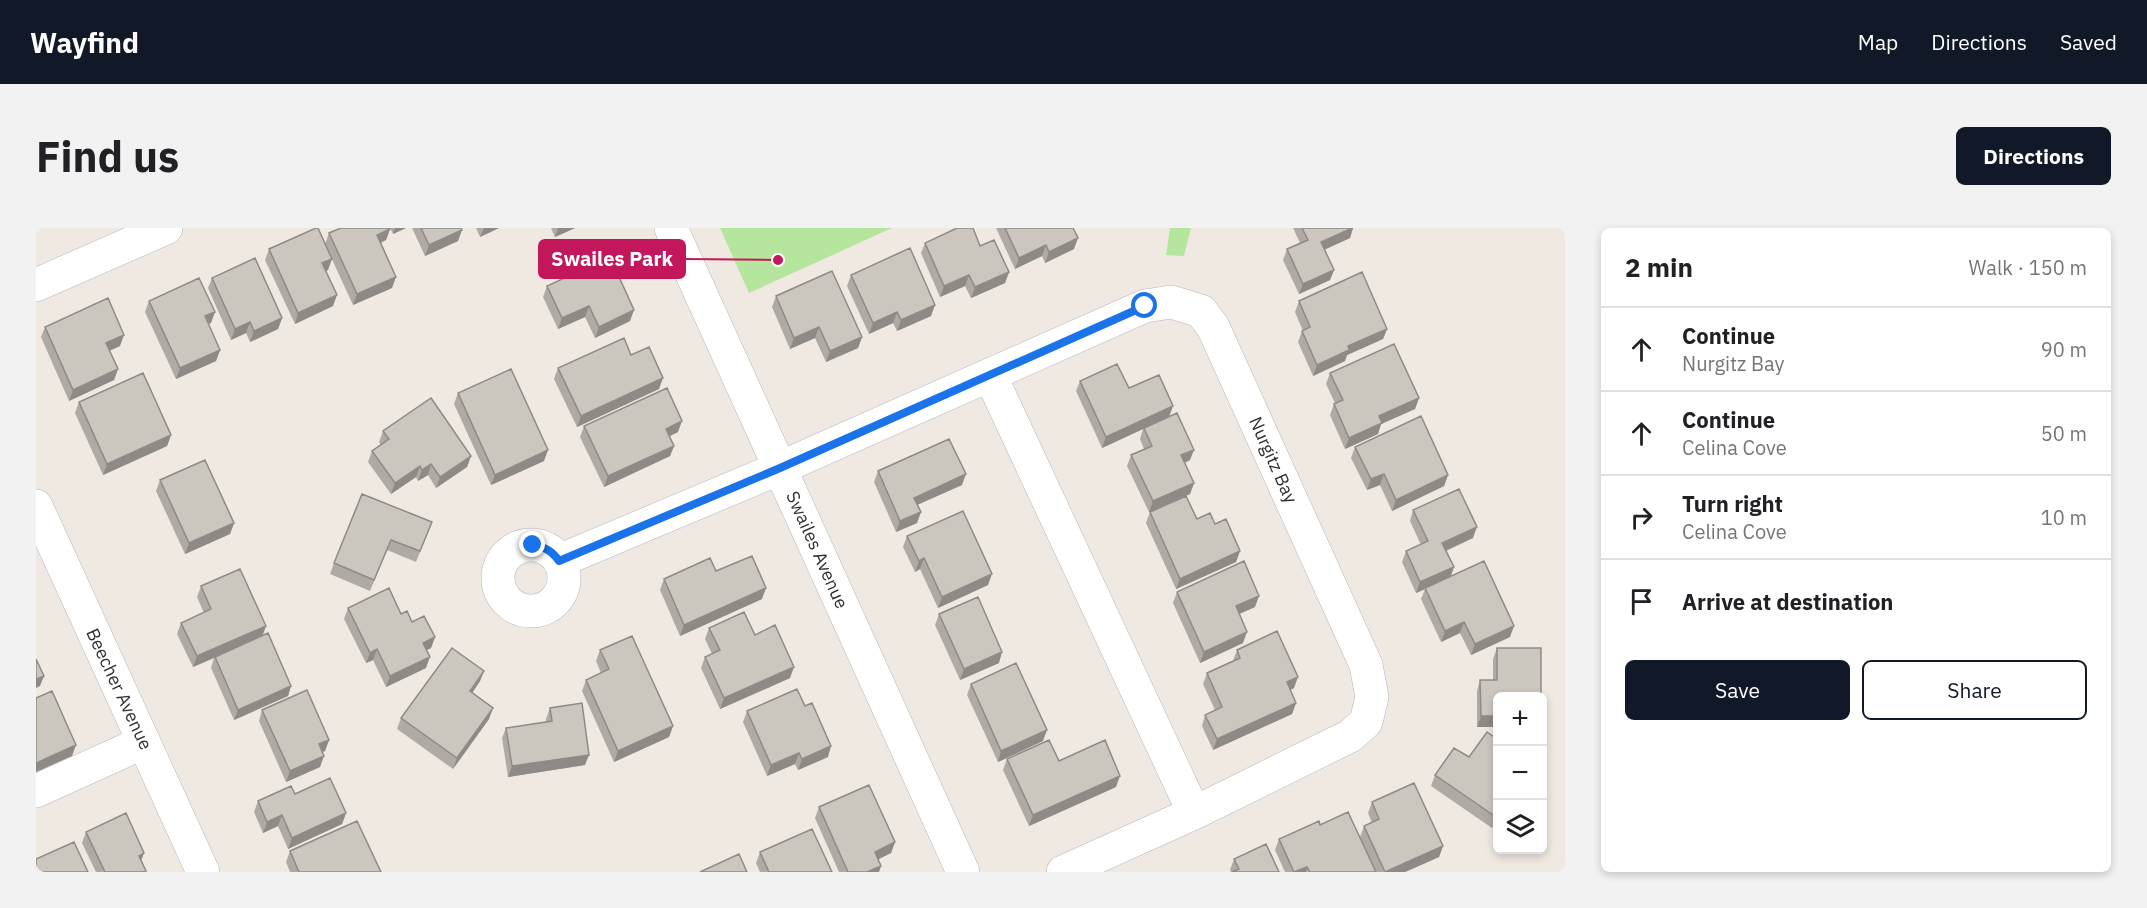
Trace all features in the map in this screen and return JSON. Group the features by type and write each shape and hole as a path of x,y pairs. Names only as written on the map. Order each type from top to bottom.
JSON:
{"street":[{"path":"36,285 166,228"},
{"name":"Swailes Avenue","path":"671,228 963,872"},
{"name":"Nurgitz Bay","path":"559,561 780,468 1145,306 1171,302 1201,311 1213,327 1366,665 1372,697 1366,722 1350,736 1194,813 1063,872"},
{"path":"990,375 1194,813"},
{"name":"Beecher Avenue","path":"36,506 203,872"},
{"path":"36,791 144,742"}],"green space":[{"path":"720,228 892,228 749,293"},
{"path":"1170,228 1191,228 1184,256 1166,255"}],"building":[{"path":"316,228 332,259 322,263 337,295 298,313 269,249"},
{"path":"341,228 390,228 377,235 396,277 357,294 329,233"},
{"path":"421,228 461,228 462,230 429,245"},
{"path":"957,228 973,228 980,246 994,240 1009,272 975,287 969,275 944,286 925,243"},
{"path":"1005,228 1073,228 1078,238 1049,252 1046,245 1019,258"},
{"path":"1302,228 1352,228 1321,242 1334,270 1303,284 1287,249 1308,240"},
{"path":"910,248 935,305 901,320 897,312 873,323 851,275"},
{"path":"610,257 634,310 599,327 589,306 562,318 547,286"},
{"path":"255,258 282,318 254,331 250,322 235,329 212,278"},
{"path":"832,271 862,337 830,351 819,327 794,338 776,296"},
{"path":"1362,272 1387,329 1348,346 1349,350 1317,365 1302,331 1310,327 1299,301"},
{"path":"199,278 215,312 205,316 220,350 180,368 149,301"},
{"path":"108,298 124,335 106,343 118,369 73,390 45,327"},
{"path":"624,338 631,355 649,347 663,378 581,416 558,368"},
{"path":"1394,344 1419,398 1379,416 1382,423 1349,438 1334,404 1343,400 1330,373"},
{"path":"1117,364 1129,388 1159,375 1173,406 1106,437 1080,381"},
{"path":"511,369 548,450 495,475 458,393"},
{"path":"143,373 171,435 107,464 79,402"},
{"path":"667,388 682,421 666,429 674,446 608,476 584,426"},
{"path":"431,398 471,456 440,477 431,464 422,470 420,466 395,483 372,451 389,439 383,431"},
{"path":"1177,413 1194,450 1181,455 1194,483 1153,501 1131,455 1152,446 1144,428"},
{"path":"1421,416 1448,475 1396,500 1384,474 1371,479 1355,447"},
{"path":"949,439 966,474 914,498 921,512 900,521 878,471"},
{"path":"205,460 234,523 189,543 160,480"},
{"path":"1459,489 1477,527 1442,543 1454,567 1420,582 1406,551 1428,541 1413,510"},
{"path":"362,494 432,522 420,551 391,540 374,580 334,563"},
{"path":"1186,496 1197,519 1210,513 1215,524 1226,519 1240,551 1180,579 1150,512"},
{"path":"963,511 992,574 942,597 924,558 919,561 907,536"},
{"path":"752,556 766,588 684,625 664,579 710,558 716,571"},
{"path":"1244,561 1259,596 1236,606 1247,632 1204,652 1177,592"},
{"path":"1484,561 1514,626 1475,644 1464,622 1445,631 1425,588"},
{"path":"240,569 266,626 197,656 181,623 211,609 201,586"},
{"path":"389,588 401,614 407,611 412,622 424,616 435,637 423,643 430,657 390,676 377,649 370,653 348,608"},
{"path":"978,597 1002,652 964,669 939,614"},
{"path":"744,612 755,635 775,625 794,667 724,698 705,657 720,650 709,628"},
{"path":"1277,631 1298,677 1287,682 1296,703 1217,739 1205,715 1222,707 1207,673 1240,658 1237,650"},
{"path":"268,633 291,686 238,710 215,657"},
{"path":"632,636 673,726 618,751 586,680 609,669 600,650"},
{"path":"452,648 484,671 470,691 493,708 457,758 401,718"},
{"path":"1497,648 1541,648 1541,692 1493,692 1493,716 1481,716 1480,680 1497,680"},
{"path":"36,659 44,676 36,679"},
{"path":"1016,663 1047,730 1001,751 971,684"},
{"path":"797,689 805,706 812,703 831,746 802,759 799,753 771,765 747,711"},
{"path":"307,690 329,740 319,744 324,756 290,771 262,710"},
{"path":"52,691 76,745 36,763 36,698"},
{"path":"582,703 589,755 512,766 506,728 552,721 550,708"},
{"path":"1487,732 1493,736 1493,815 1435,775 1454,748 1469,757"},
{"path":"1049,740 1059,761 1105,740 1120,776 1033,815 1007,759"},
{"path":"330,778 346,813 292,838 282,815 267,822 258,801 291,786 295,794"},
{"path":"1414,783 1443,846 1385,872 1364,826 1379,819 1372,802"},
{"path":"869,785 895,842 875,852 881,866 867,872 848,872 819,807"},
{"path":"1348,812 1376,872 1310,872 1307,867 1294,872 1279,839 1319,821 1320,825"},
{"path":"126,813 144,853 139,856 146,871 105,872 86,832"},
{"path":"357,821 381,872 299,872 290,851"},
{"path":"812,829 832,872 769,872 760,852"},
{"path":"74,842 88,872 36,872 36,859"},
{"path":"1266,844 1279,872 1232,872 1239,869 1234,859"},
{"path":"739,854 747,872 700,872"}],"place":[{"name":"Swailes Park","path":"778,260"}],"route":[{"path":"533,545 544,547 559,561 780,468 1145,306"}]}
